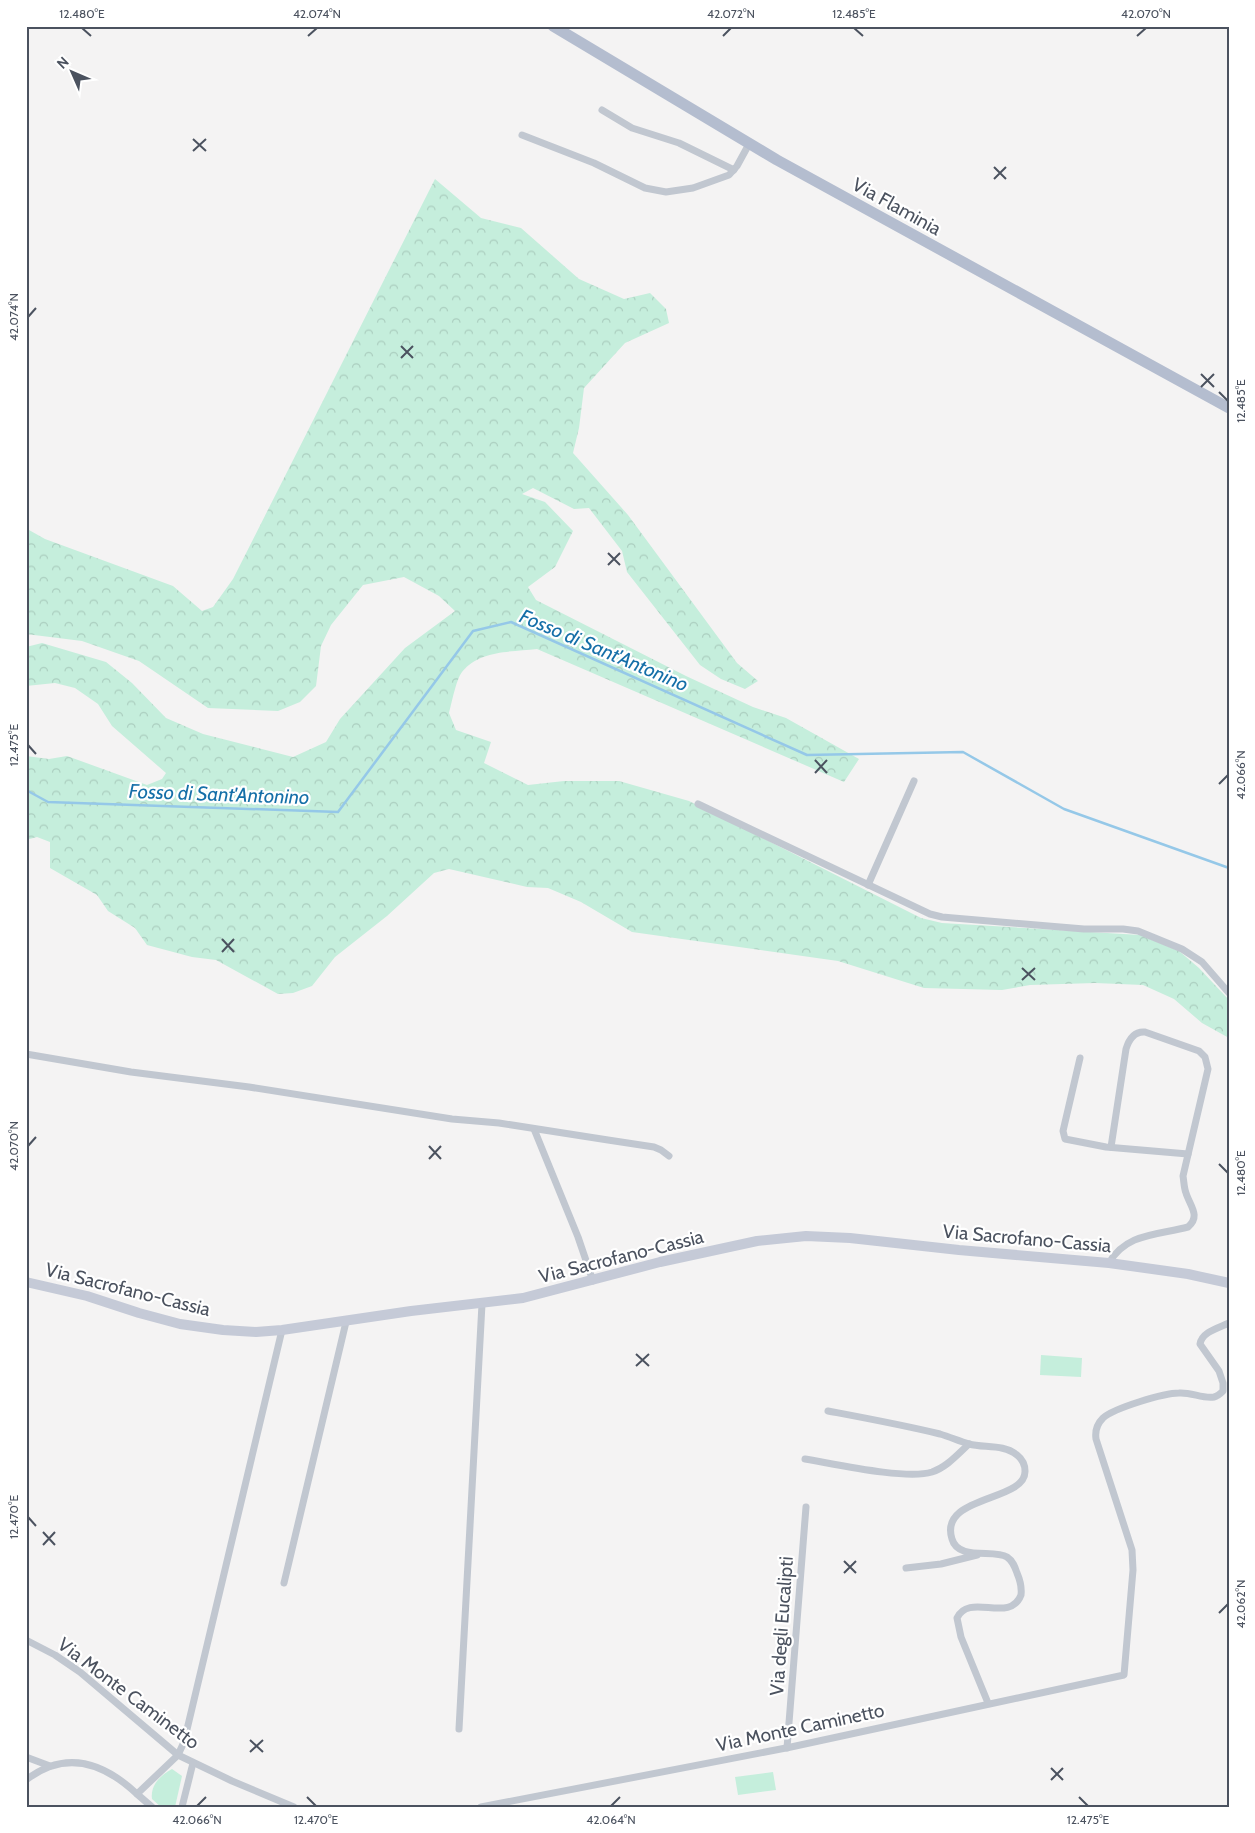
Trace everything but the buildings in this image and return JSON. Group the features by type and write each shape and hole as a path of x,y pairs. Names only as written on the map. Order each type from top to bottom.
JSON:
{"main road":[{"name":"Via Flaminia","path":"553,26 749,144 1229,408"}],"street":[{"path":"602,110 632,128 679,143 734,170"},
{"path":"522,135 594,163 645,188 658,192 672,192 693,188 727,176 734,170 749,144"},
{"path":"868,885 914,781"},
{"path":"698,804 918,909 942,917 1138,931 1182,948 1202,962 1229,993"},
{"path":"1109,1263 1116,1251 1124,1245 1150,1234 1188,1227 1195,1218 1184,1185 1184,1176 1208,1069 1205,1057 1199,1052 1145,1032 1134,1034 1129,1040 1126,1049 1111,1147"},
{"path":"26,1054 131,1072 250,1087 651,1147 661,1150 669,1156"},
{"path":"1080,1058 1063,1136 1069,1141 1188,1154"},
{"path":"534,1130 578,1237 592,1281"},
{"name":"Via Sacrofano-Cassia","path":"26,1282 87,1296 180,1324 256,1332 346,1322 411,1311 482,1304 539,1295 660,1262 758,1241 806,1236 850,1238 1109,1263 1188,1274 1229,1283"},
{"path":"459,1729 482,1304"},
{"path":"284,1583 346,1322"},
{"name":"Via Monte Caminetto","path":"481,1807 788,1748 988,1703 1124,1675 1133,1570 1132,1550 1096,1440 1096,1430 1101,1420 1110,1413 1168,1394 1188,1393 1211,1397 1218,1396 1223,1391 1222,1377 1200,1344 1205,1334 1229,1323"},
{"path":"137,1794 178,1755 184,1742 282,1330"},
{"path":"828,1410 932,1432 969,1444 1010,1450 1021,1458 1025,1470 1024,1478 1017,1487 974,1504 960,1513 953,1522 951,1537 955,1545 980,1555"},
{"path":"805,1460 900,1474 924,1474 943,1467 969,1444"},
{"name":"Via degli Eucalipti","path":"788,1748 806,1507"},
{"path":"906,1568 941,1564 980,1555 1000,1555 1008,1558 1015,1566 1021,1586 1020,1599 1010,1607 971,1608 961,1612 957,1618 961,1637 988,1703"},
{"name":"Via Monte Caminetto","path":"26,1640 73,1667 178,1755 294,1807"},
{"path":"26,1758 50,1766"},
{"path":"26,1780 50,1766 74,1762 94,1765 121,1780 152,1807"},
{"path":"182,1807 194,1763"}],"green space":[{"path":"435,179 481,218 521,228 579,279 624,299 650,293 666,309 669,323 625,343 584,388 579,428 573,453 628,515 737,663 758,681 745,689 721,679 700,665 627,572 622,551 589,508 574,509 533,488 522,494 545,502 573,531 555,567 528,587 536,600 686,676 753,707 786,718 859,759 844,782 537,649 496,653 486,656 469,665 460,676 449,713 456,730 491,742 484,763 528,785 564,781 619,781 689,801 921,918 942,923 1140,935 1179,951 1199,968 1229,1000 1229,1038 1202,1023 1174,999 1143,985 1095,983 1030,985 1002,990 924,988 838,961 632,932 581,902 548,888 527,887 449,869 434,873 387,916 335,957 312,986 293,993 278,994 216,960 192,957 147,945 135,928 108,911 97,895 50,868 50,842 37,837 26,840 26,756 49,759 67,756 147,785 162,779 166,773 112,726 98,704 75,688 55,683 26,686 26,647 42,643 106,662 132,683 166,718 203,734 293,757 326,742 340,719 405,648 455,611 439,596 404,577 363,585 331,625 321,646 316,686 300,702 278,711 208,708 139,661 82,641 26,634 26,516 29,530 45,539 173,586 202,611 213,607 233,579"},
{"path":"1041,1355 1082,1358 1081,1377 1040,1375"},
{"path":"172,1769 182,1776 175,1807 161,1807 152,1799 153,1789 160,1777"},
{"path":"773,1772 776,1790 738,1795 735,1777"}],"waterway":[{"name":"Fosso di Sant'Antonino","path":"26,790 48,802 338,812 473,631 511,622 807,755 963,752 1064,809 1229,868"}]}
